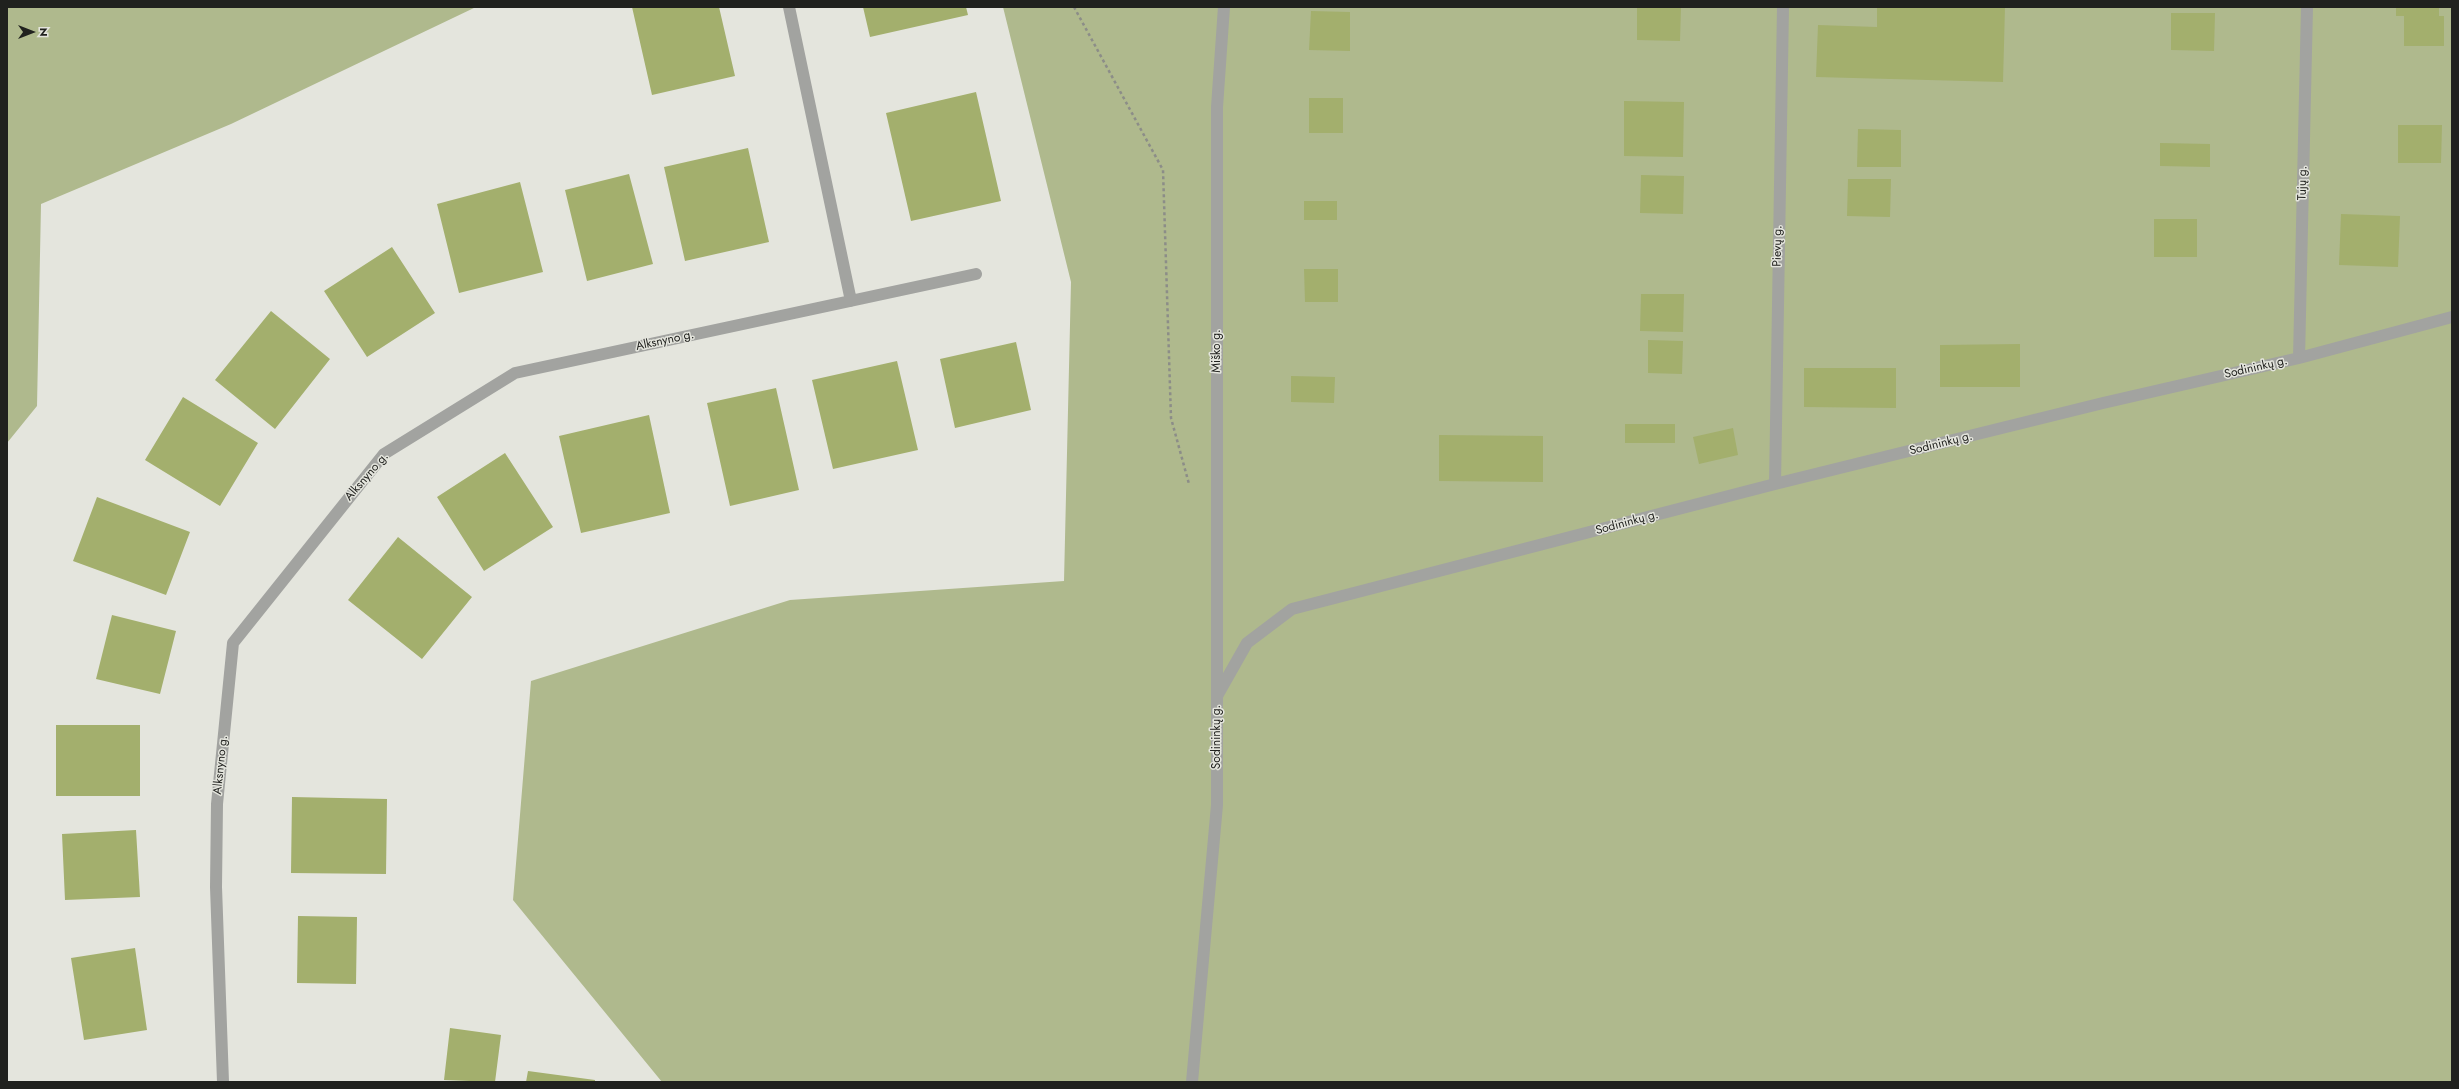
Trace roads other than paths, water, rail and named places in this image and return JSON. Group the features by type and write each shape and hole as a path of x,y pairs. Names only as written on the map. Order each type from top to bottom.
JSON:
{"street":[{"path":"789,7 851,301"},
{"name":"Miško g.","path":"1217,696 1217,107 1224,7"},
{"name":"Pievų g.","path":"1775,484 1783,7"},
{"name":"Tujų g.","path":"2299,358 2307,7"},
{"name":"Alksnyno g.","path":"223,1082 216,887 217,804 233,643 384,454 515,373 976,274"},
{"name":"Sodininkų g.","path":"1192,1082 1217,805 1217,696 1246,643 1292,609 1775,484 2103,403 2299,358 2452,317"}]}
